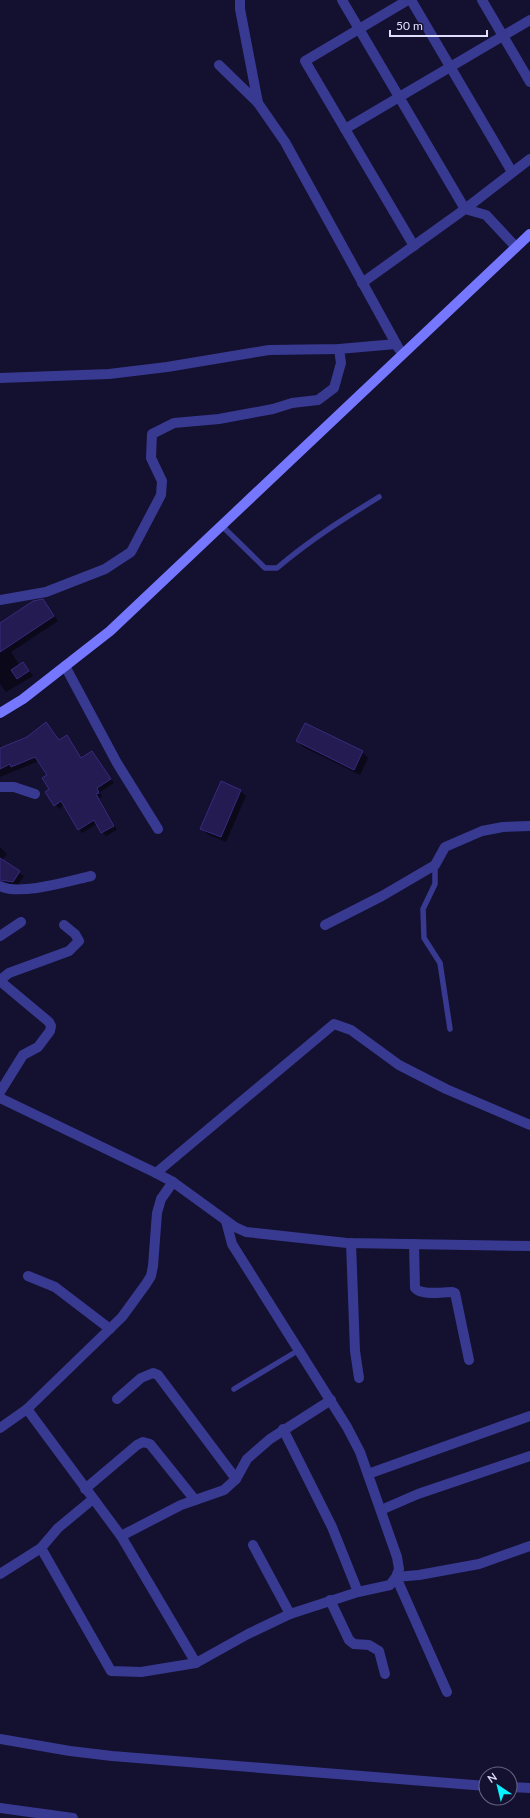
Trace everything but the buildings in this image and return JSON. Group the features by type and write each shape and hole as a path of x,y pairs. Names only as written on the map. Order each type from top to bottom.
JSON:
{"main road":[{"path":"0,713 23,699 110,631 530,234"}],"street":[{"path":"240,0 240,9 258,103"},
{"path":"342,0 465,209 486,215 516,247"},
{"path":"414,246 305,60 410,0 512,172"},
{"path":"482,0 530,82"},
{"path":"345,129 530,20"},
{"path":"219,66 258,103 285,142 402,355"},
{"path":"362,283 465,209 530,159"},
{"path":"0,378 109,374 167,368 270,350 339,349 396,344"},
{"path":"0,600 46,592 105,569 131,552 161,495 162,481 151,458 152,434 174,423 219,419 273,408 292,402 318,400 334,388 341,363 339,349"},
{"path":"65,666 117,763 158,829"},
{"path":"0,787 14,787 35,794"},
{"path":"324,925 382,896 435,864 445,847 482,831 503,827 530,826"},
{"path":"0,886 14,889 43,887 91,876"},
{"path":"0,936 21,922"},
{"path":"0,1092 23,1055 38,1047 52,1026 0,981 9,973 70,951 79,942 75,934 64,925"},
{"path":"156,1173 334,1024 351,1030 399,1065 446,1089 530,1124"},
{"path":"0,1098 173,1182 226,1221 246,1232 352,1243 530,1246"},
{"path":"0,1428 27,1409 122,1317 151,1276 157,1213 161,1199 173,1182"},
{"path":"41,1548 111,1671 142,1672 196,1663 248,1634 290,1614 330,1600 390,1585 396,1577 399,1569 397,1557 360,1452 331,1400 232,1244 226,1221"},
{"path":"352,1243 355,1350 360,1378"},
{"path":"414,1244 415,1288 418,1291 423,1292 454,1293 469,1360"},
{"path":"28,1276 55,1287 110,1329"},
{"path":"117,1399 141,1378 153,1373 158,1375 236,1479"},
{"path":"121,1536 181,1505 224,1490 236,1479 247,1459 283,1429 331,1400"},
{"path":"27,1409 121,1536 196,1663"},
{"path":"368,1474 530,1416"},
{"path":"283,1429 332,1527 358,1592"},
{"path":"85,1489 137,1445 143,1442 150,1444 195,1500"},
{"path":"380,1510 418,1494 530,1456"},
{"path":"0,1574 41,1548 58,1528 93,1499"},
{"path":"253,1544 290,1614"},
{"path":"396,1577 419,1575 479,1564 530,1546"},
{"path":"396,1577 447,1692"},
{"path":"330,1600 349,1640 354,1644 369,1645 379,1651 385,1674"},
{"path":"0,1739 70,1751 112,1756 478,1785"},
{"path":"518,1787 530,1788"},
{"path":"0,1808 73,1818"}],"lane":[{"path":"222,526 265,568 277,568 309,541 379,497"},
{"path":"435,864 435,884 423,908 424,938 440,963 450,1029"},
{"path":"234,1389 298,1350"}]}
